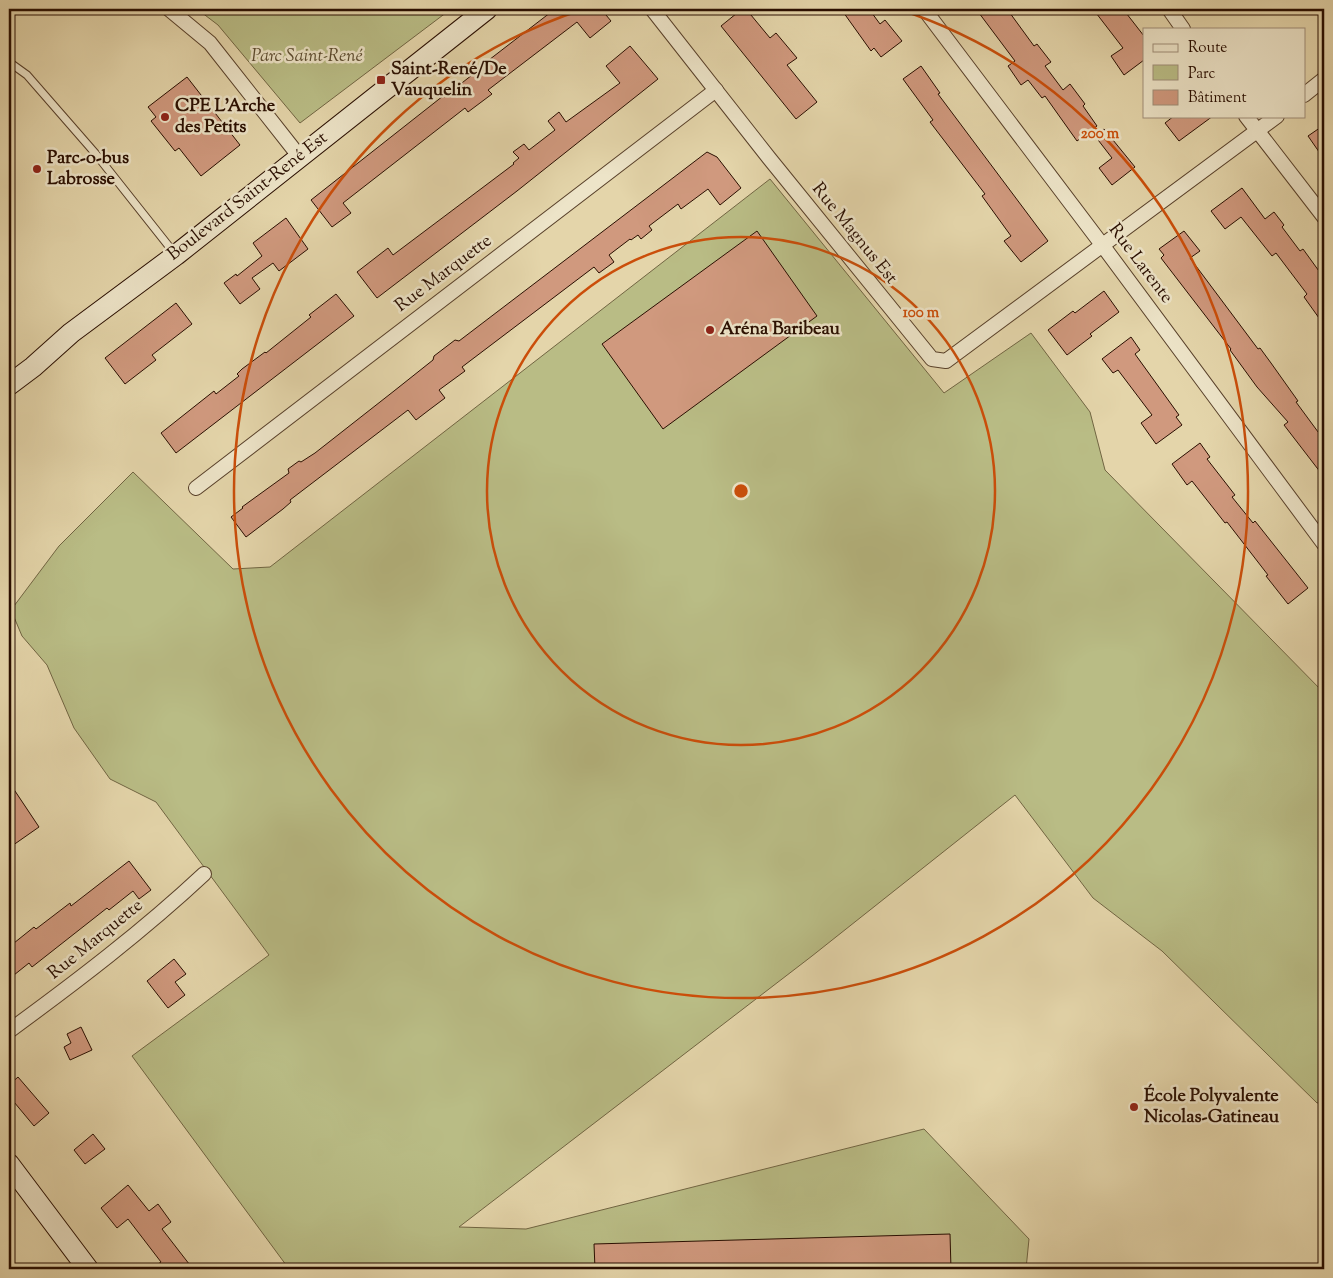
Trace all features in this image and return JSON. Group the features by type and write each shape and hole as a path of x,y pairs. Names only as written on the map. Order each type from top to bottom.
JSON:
{"street":[{"path":"169,9 210,43 299,156"},
{"name":"Boulevard Saint-René Est","path":"9,386 71,333 176,255 487,9"},
{"name":"Rue Magnus Est","path":"652,9 774,164 932,359 946,361 1274,118"},
{"name":"Rue Larente","path":"924,9 1324,544"},
{"path":"1169,9 1182,28"},
{"path":"1306,94 1324,80"},
{"name":"Rue Marquette","path":"196,488 716,90"},
{"path":"1247,118 1324,217"},
{"name":"Rue Marquette","path":"9,1031 81,978 204,874"},
{"path":"9,1164 88,1269"}],"lane":[{"path":"9,62 27,75 94,153 176,255"}],"green space":[{"name":"Parc Saint-René","path":"197,9 451,9 300,123 218,25"},
{"path":"770,179 944,393 1031,333 1090,412 1105,470 1324,693 1324,1102 1317,1103 1162,951 1093,898 1015,795 812,956 459,1227 526,1229 924,1129 1029,1239 1026,1269 289,1269 132,1056 269,955 156,802 110,779 74,728 47,665 22,636 11,610 59,546 133,472 233,569 270,567"}],"building":[{"path":"555,9 601,9 611,21 590,38 577,22 488,90 492,94 468,112 465,108 343,203 351,213 332,227 311,200"},
{"path":"742,9 746,9 770,38 776,33 797,58 787,65 817,102 796,119 721,26"},
{"path":"841,9 869,9 880,24 885,20 902,41 881,57 874,48 871,51"},
{"path":"976,9 1007,9 1034,46 1037,44 1051,62 1045,66 1063,90 1070,84 1085,104 1083,106 1097,126 1077,141 1045,96 1042,98 1028,80 1021,85 1008,66 1015,61"},
{"path":"1093,9 1123,9 1143,35 1143,61 1124,75 1111,56 1123,48"},
{"path":"630,46 658,79 517,191 377,298 357,272 388,248 393,255 514,164 519,158 513,152 524,144 529,150 555,130 548,121 559,112 566,122 620,83 606,66"},
{"path":"921,66 940,93 938,94 1048,241 1021,262 1004,241 1011,236 982,196 985,194 930,122 933,120 903,79"},
{"path":"187,77 240,145 201,176 179,148 175,151 151,121 156,117 148,107"},
{"path":"1171,118 1210,118 1179,141 1165,123"},
{"path":"1324,125 1324,159 1308,136"},
{"path":"1104,129 1135,167 1112,185 1099,168 1112,158 1095,136"},
{"path":"707,152 717,157 741,188 720,205 708,189 681,209 678,204 649,226 652,230 641,239 638,235 630,239 609,255 614,262 599,273 594,267 462,367 465,371 439,390 445,398 416,420 408,410 290,500 291,502 283,509 246,537 231,517 242,507 289,473 288,469 315,453 394,391 433,360 434,356 455,340 459,341"},
{"path":"1242,188 1265,219 1274,212 1284,225 1282,227 1300,251 1303,249 1324,278 1324,325 1304,297 1307,294 1276,253 1272,256 1241,217 1225,229 1211,211"},
{"path":"286,218 308,249 279,271 273,263 252,278 260,289 240,304 224,283 236,274 237,276 262,256 253,243"},
{"name":"Aréna Baribeau","path":"757,231 817,316 663,429 602,344"},
{"path":"1184,231 1200,251 1190,258 1258,349 1260,348 1324,440 1324,477 1284,425 1288,422 1257,387 1231,349 1161,258 1164,255 1159,249"},
{"path":"1104,291 1119,312 1090,334 1092,336 1067,355 1048,330"},
{"path":"336,294 354,316 176,453 161,433 214,391 216,394 239,376 237,374 242,369 266,353"},
{"path":"176,303 192,324 152,355 156,360 125,384 105,358"},
{"path":"1131,337 1140,350 1135,354 1179,415 1176,417 1182,425 1156,444 1141,423 1152,415 1118,370 1113,373 1102,359"},
{"path":"1200,443 1210,457 1207,459 1235,495 1232,497 1253,523 1255,521 1308,588 1288,604 1227,522 1225,523 1192,481 1187,485 1172,464"},
{"path":"9,782 39,827 9,848"},
{"path":"129,861 151,890 139,899 133,891 109,910 107,908 32,967 29,963 9,979 9,947 34,927 36,929 70,903 71,906"},
{"path":"174,959 186,974 175,982 185,995 168,1008 147,981"},
{"path":"81,1027 92,1050 70,1060 64,1047 71,1043 67,1034"},
{"path":"18,1077 49,1113 34,1126 9,1096 9,1085"},
{"path":"93,1134 105,1149 85,1164 74,1150"},
{"path":"128,1185 149,1211 158,1204 171,1222 162,1229 193,1269 151,1269 161,1262 128,1219 117,1228 101,1208"},
{"path":"950,1234 951,1269 595,1269 594,1244"}],"place":[{"name":"Saint-René/De Vauquelin","path":"381,80"},
{"name":"CPE L'Arche des Petits","path":"165,117"},
{"name":"Parc-o-bus Labrosse","path":"37,169"},
{"name":"Aréna Baribeau","path":"710,330"},
{"name":"École Polyvalente Nicolas-Gatineau","path":"1134,1107"}]}
